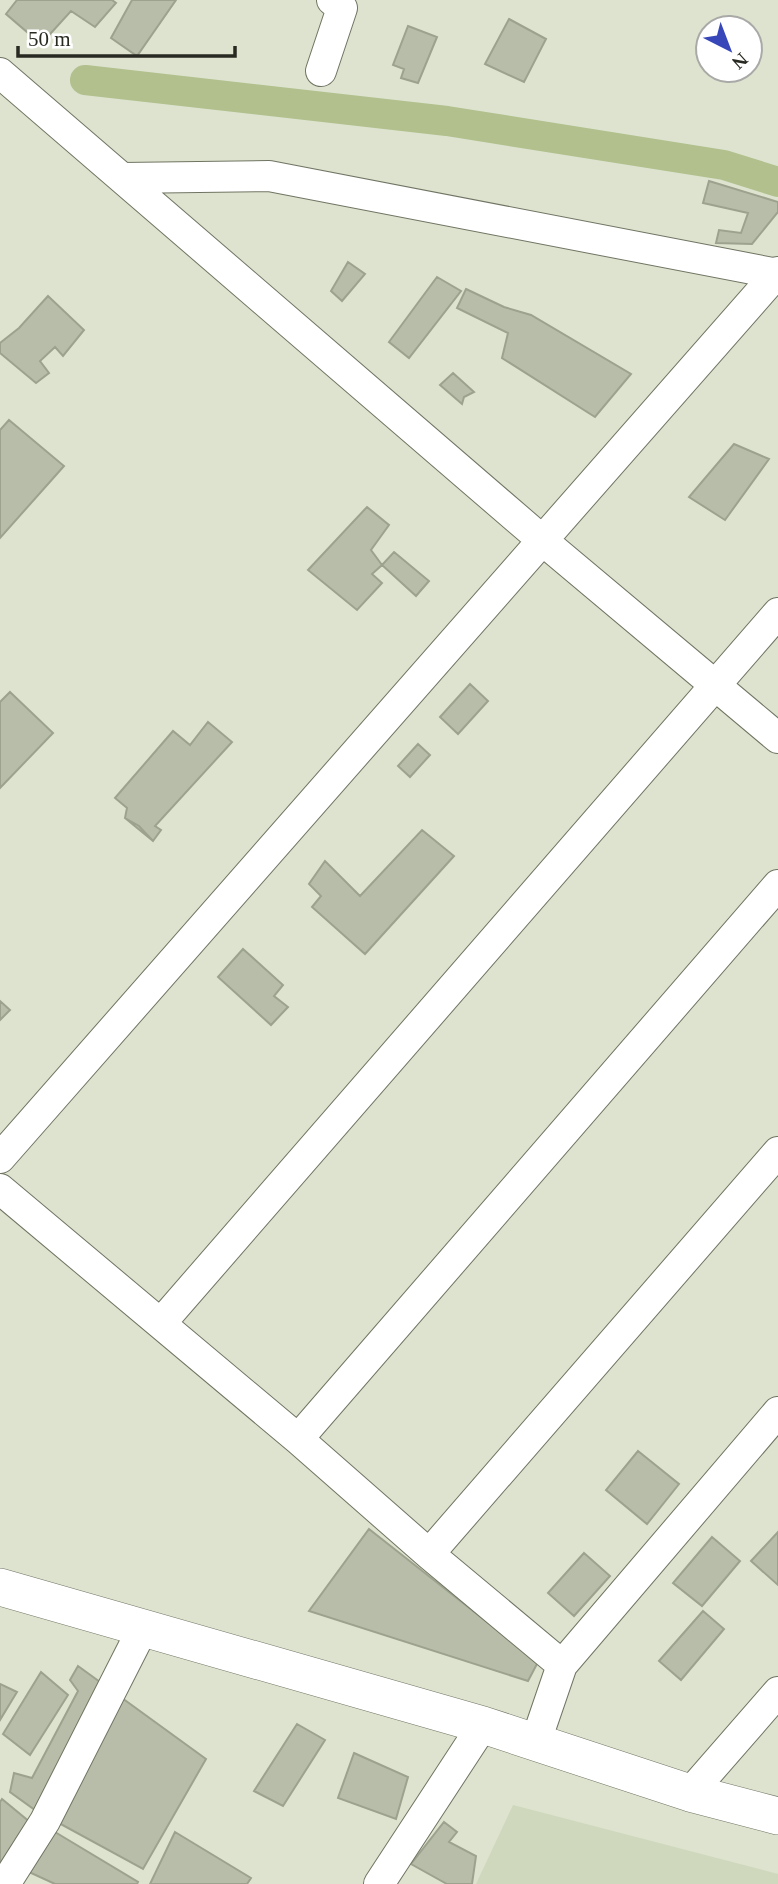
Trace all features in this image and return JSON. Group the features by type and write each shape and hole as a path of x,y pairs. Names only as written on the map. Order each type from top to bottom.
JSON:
{"main road":[{"path":"0,1587 483,1725 690,1793 778,1816"}],"street":[{"path":"320,71 342,9 332,0"},
{"path":"0,73 542,540 778,738"},
{"path":"122,178 269,176 777,273"},
{"path":"0,1158 777,273"},
{"path":"161,1323 778,613"},
{"path":"298,1439 778,885"},
{"path":"429,1554 778,1152"},
{"path":"0,1189 562,1665"},
{"path":"536,1741 562,1665 778,1412"},
{"path":"5,1884 44,1821 143,1628"},
{"path":"690,1793 778,1692"},
{"path":"379,1884 483,1725"}],"shaded area":[{"path":"513,1805 778,1874 778,1884 476,1884"}],"building":[{"path":"17,0 112,0 116,3 95,27 71,11 41,44 6,14"},
{"path":"132,0 176,0 137,56 111,38"},
{"path":"509,19 546,39 524,82 485,64"},
{"path":"408,26 437,37 418,83 401,78 404,69 393,65"},
{"path":"709,181 778,202 778,212 752,244 716,243 719,230 741,233 748,213 703,203"},
{"path":"348,262 365,274 342,301 331,291"},
{"path":"437,277 461,291 409,358 389,342"},
{"path":"466,289 504,307 531,315 631,374 595,417 502,358 508,333 457,308"},
{"path":"48,296 84,330 63,356 55,347 40,361 49,373 36,383 0,353 0,343 19,328"},
{"path":"453,373 474,392 464,397 462,404 440,385"},
{"path":"9,420 64,466 0,538 0,430"},
{"path":"734,444 769,459 725,520 689,497"},
{"path":"367,507 389,525 371,550 382,565 372,574 382,583 357,610 308,570"},
{"path":"394,552 429,581 416,596 382,565"},
{"path":"470,684 488,701 458,734 440,717"},
{"path":"10,692 53,733 0,788 0,702"},
{"path":"208,722 232,742 155,826 161,830 153,841 139,826 125,818 127,808 115,798 173,731 190,745"},
{"path":"418,744 430,755 410,777 398,766"},
{"path":"125,818 139,826 153,841"},
{"path":"422,830 454,856 365,954 312,907 321,896 309,884 325,861 360,896"},
{"path":"243,949 283,985 274,996 288,1007 271,1025 218,977"},
{"path":"0,1001 10,1010 0,1020"},
{"path":"638,1451 679,1484 647,1524 606,1490"},
{"path":"369,1529 538,1662 528,1681 309,1611"},
{"path":"778,1532 778,1585 751,1561"},
{"path":"712,1537 740,1561 702,1606 673,1583"},
{"path":"584,1553 610,1576 574,1616 548,1593"},
{"path":"703,1611 724,1629 681,1680 659,1661"},
{"path":"78,1666 122,1698 35,1810 10,1792 14,1773 32,1778 78,1691 70,1680"},
{"path":"41,1672 68,1695 30,1755 3,1734"},
{"path":"0,1684 17,1692 0,1720"},
{"path":"122,1698 206,1759 143,1869 57,1822"},
{"path":"297,1724 325,1740 283,1806 254,1791"},
{"path":"354,1753 408,1777 396,1819 338,1798"},
{"path":"2,1799 31,1823 0,1866 0,1802"},
{"path":"444,1822 457,1832 449,1842 476,1856 472,1884 447,1884 411,1864"},
{"path":"55,1832 138,1882 137,1884 55,1884 29,1872"},
{"path":"175,1832 251,1878 247,1884 150,1884"}],"waterway":[{"path":"85,80 447,121 724,165 778,182"}]}
